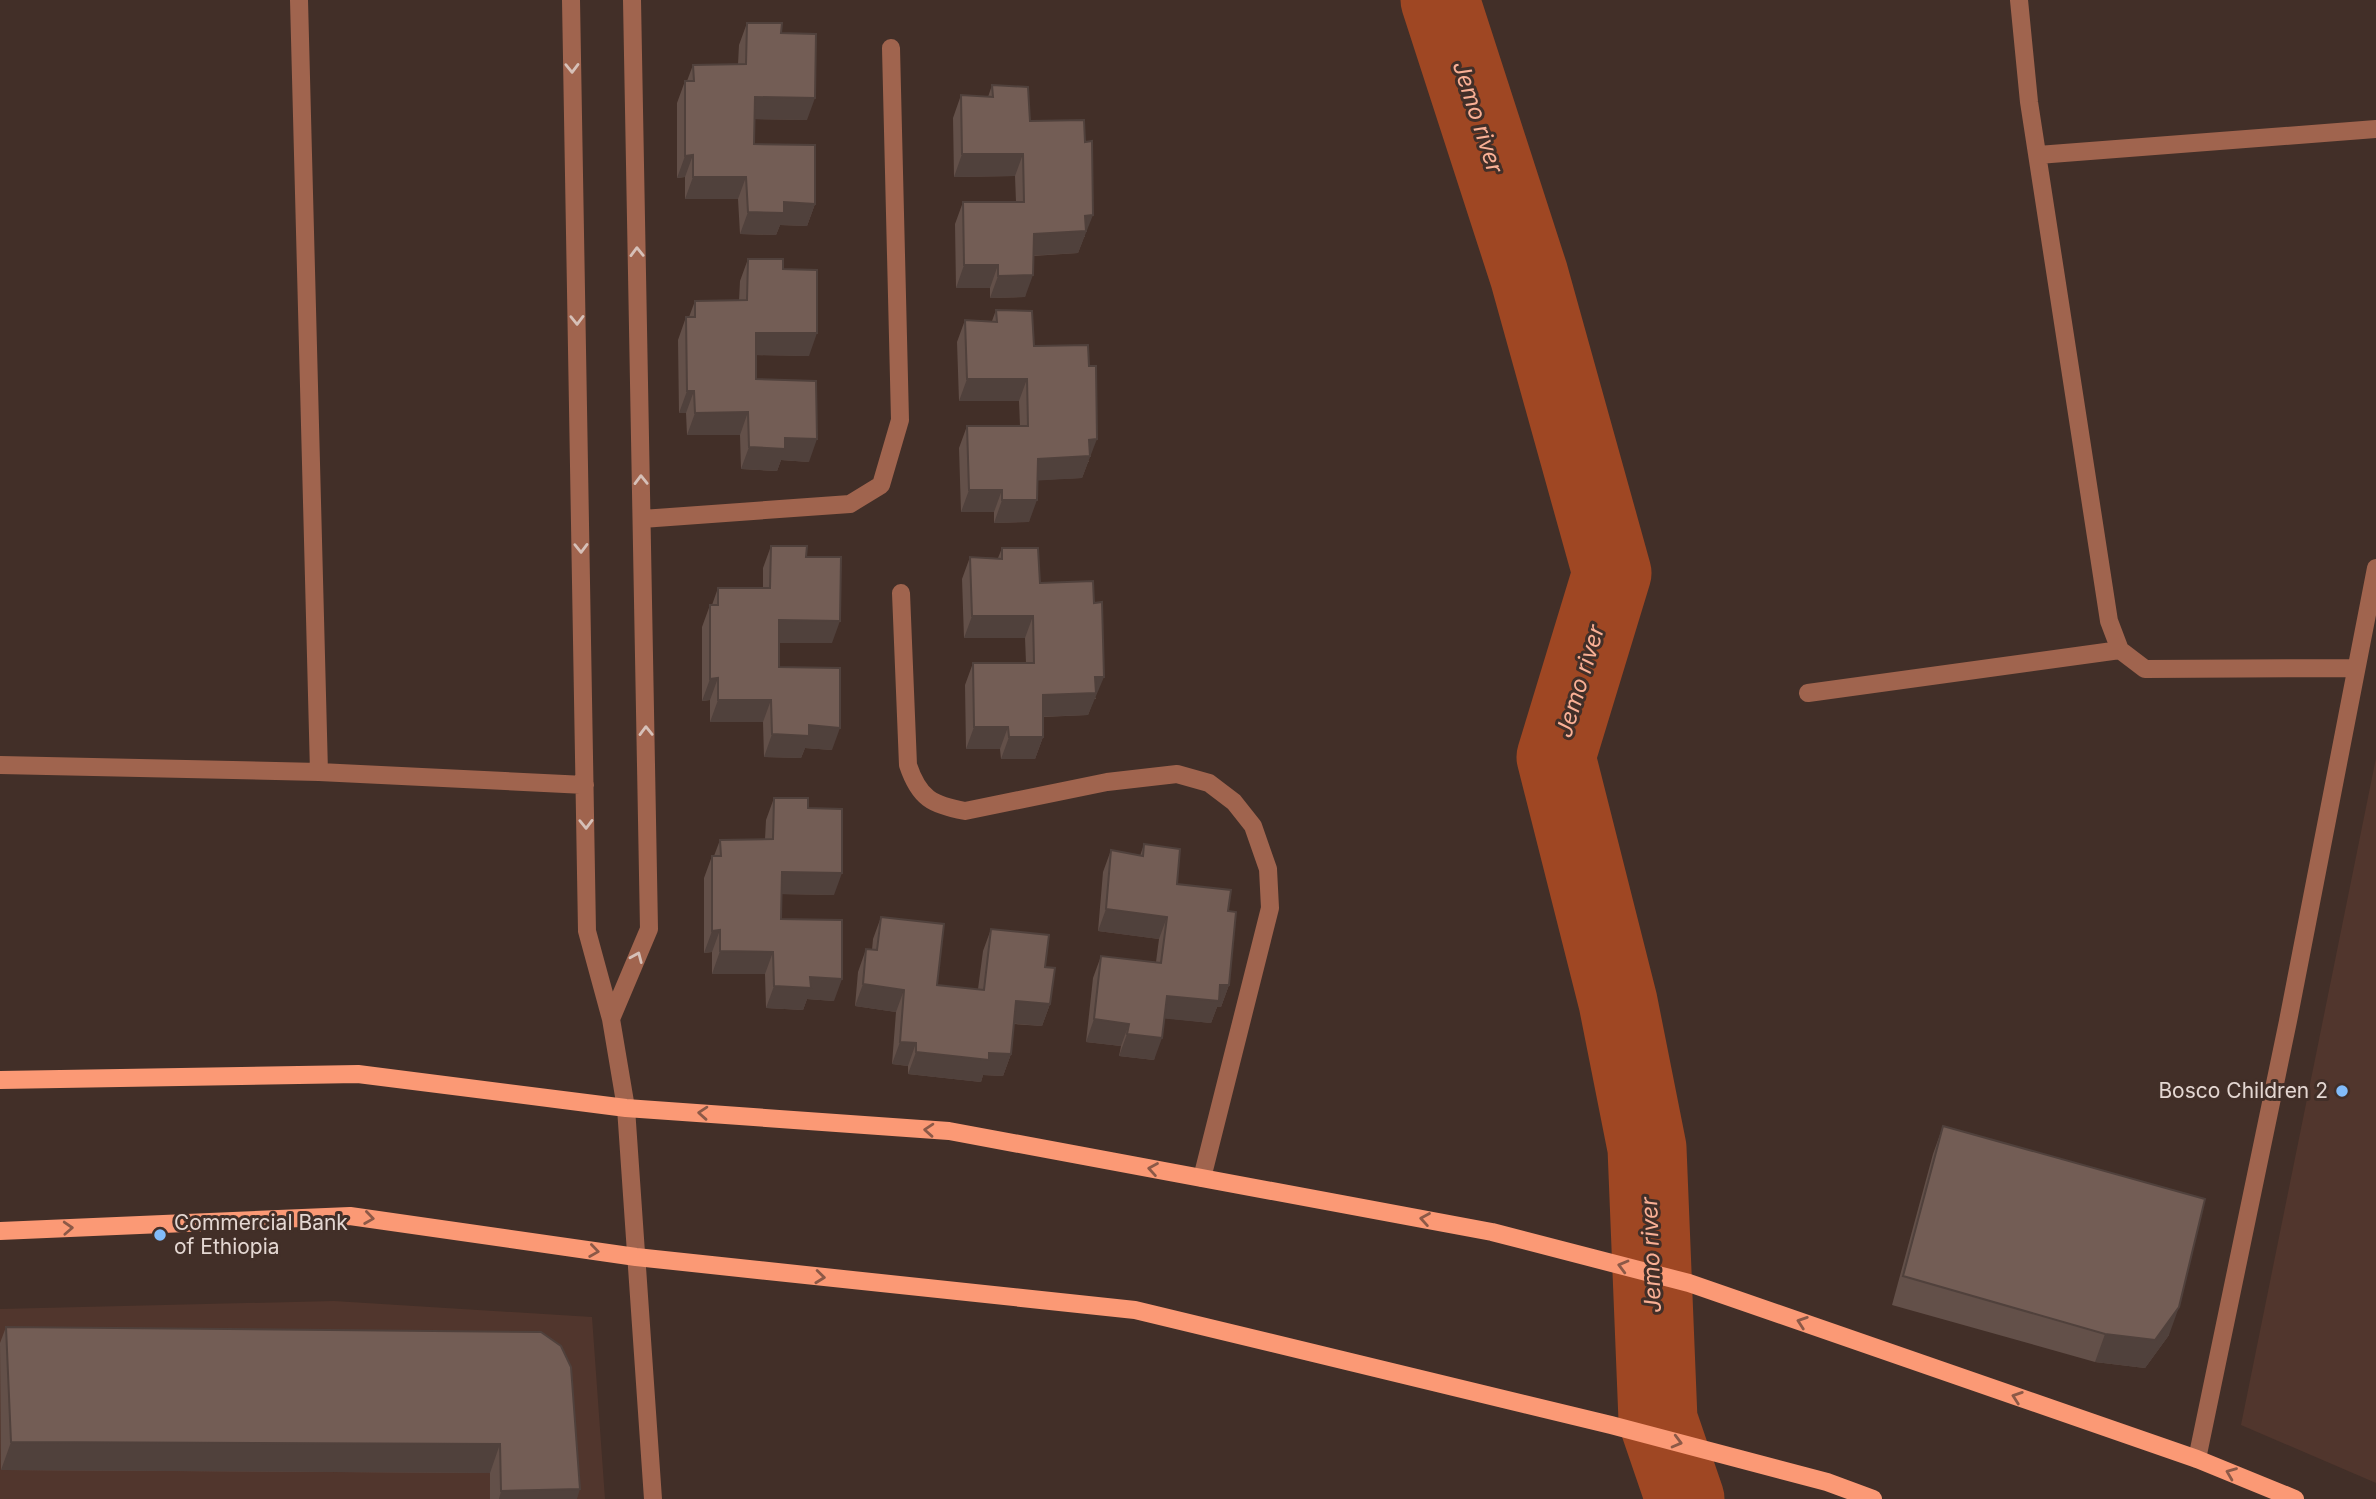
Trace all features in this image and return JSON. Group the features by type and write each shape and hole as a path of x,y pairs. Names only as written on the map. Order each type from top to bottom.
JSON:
{"main road":[{"path":"0,1080 358,1074 626,1108 949,1131 1492,1232 1689,1283 2197,1460 2295,1499"},
{"path":"0,1231 350,1216 636,1257 1135,1310 1611,1425 1827,1482 1873,1499"}],"street":[{"path":"299,0 319,772"},
{"path":"571,0 587,931 611,1019 626,1108 653,1499"},
{"path":"611,1019 649,929 632,0"},
{"path":"2019,0 2038,155 2109,621 2120,650 2145,669 2356,668"},
{"path":"642,519 850,504 881,485 900,420 891,48"},
{"path":"2038,155 2376,129"},
{"path":"2197,1460 2288,1021 2376,568"},
{"path":"901,593 908,765 915,784 926,798 944,807 965,811 1107,782 1177,774 1209,783 1234,802 1253,826 1268,869 1270,908 1202,1178"},
{"path":"1808,693 2120,650"},
{"path":"0,765 319,772 585,785"}],"shaded area":[{"name":"Bosco Children 2","path":"2376,758 2376,1483 2241,1425"},
{"path":"334,1301 592,1317 605,1499 0,1499 0,1309"}],"building":[{"path":"747,23 782,23 781,33 816,34 815,98 755,97 754,144 815,145 815,204 784,202 784,213 748,212 746,177 693,177 693,155 685,156 685,81 694,81 693,65 746,64"},
{"path":"992,85 1028,87 1030,121 1084,120 1085,142 1092,141 1093,215 1085,216 1086,231 1034,234 1033,275 998,276 998,265 964,265 963,202 1024,202 1023,154 962,154 961,95 993,97"},
{"path":"748,259 783,259 783,269 817,270 817,333 756,333 756,379 816,381 817,439 785,438 785,449 749,447 748,412 695,413 694,391 687,391 686,317 695,317 695,301 747,300"},
{"path":"996,310 1032,311 1034,346 1088,345 1089,366 1096,366 1097,439 1089,440 1090,456 1038,459 1037,500 1002,500 1002,490 969,490 967,426 1028,426 1027,379 967,379 965,320 997,322"},
{"path":"771,546 807,546 806,557 841,557 840,621 779,620 779,667 840,668 840,728 809,725 809,736 772,734 771,700 718,700 718,678 710,679 710,605 718,605 718,588 770,588"},
{"path":"1002,548 1038,548 1040,583 1093,581 1094,603 1102,602 1104,677 1095,677 1096,693 1043,695 1043,737 1009,737 1008,727 974,727 973,663 1034,663 1033,616 972,616 970,557 1002,559"},
{"path":"774,798 808,798 808,808 842,809 842,873 782,872 781,919 842,920 842,979 810,977 811,988 774,986 773,952 720,951 720,930 712,931 712,856 721,856 720,840 773,839"},
{"path":"1144,844 1180,849 1177,884 1231,890 1228,911 1236,912 1229,985 1220,985 1219,1001 1167,996 1162,1038 1127,1034 1129,1024 1094,1019 1101,956 1161,963 1167,917 1106,909 1111,850 1143,856"},
{"path":"881,917 944,924 937,985 984,990 991,929 1049,935 1045,967 1055,968 1050,1004 1016,1001 1011,1054 989,1053 989,1060 916,1052 916,1043 900,1042 904,990 863,984 866,949 877,950"},
{"path":"1943,1126 2205,1199 2179,1307 2155,1340 2105,1334 1903,1276"},
{"path":"6,1327 541,1332 561,1346 571,1367 580,1489 501,1491 500,1444 11,1442"}],"waterway":[{"name":"Jemo river","path":"1440,0 1529,275 1612,573 1556,757 1618,1002 1647,1148 1658,1420 1685,1499"}],"place":[{"name":"Bosco Children 2","path":"2342,1091"},
{"name":"Commercial Bank of Ethiopia","path":"160,1235"}]}
